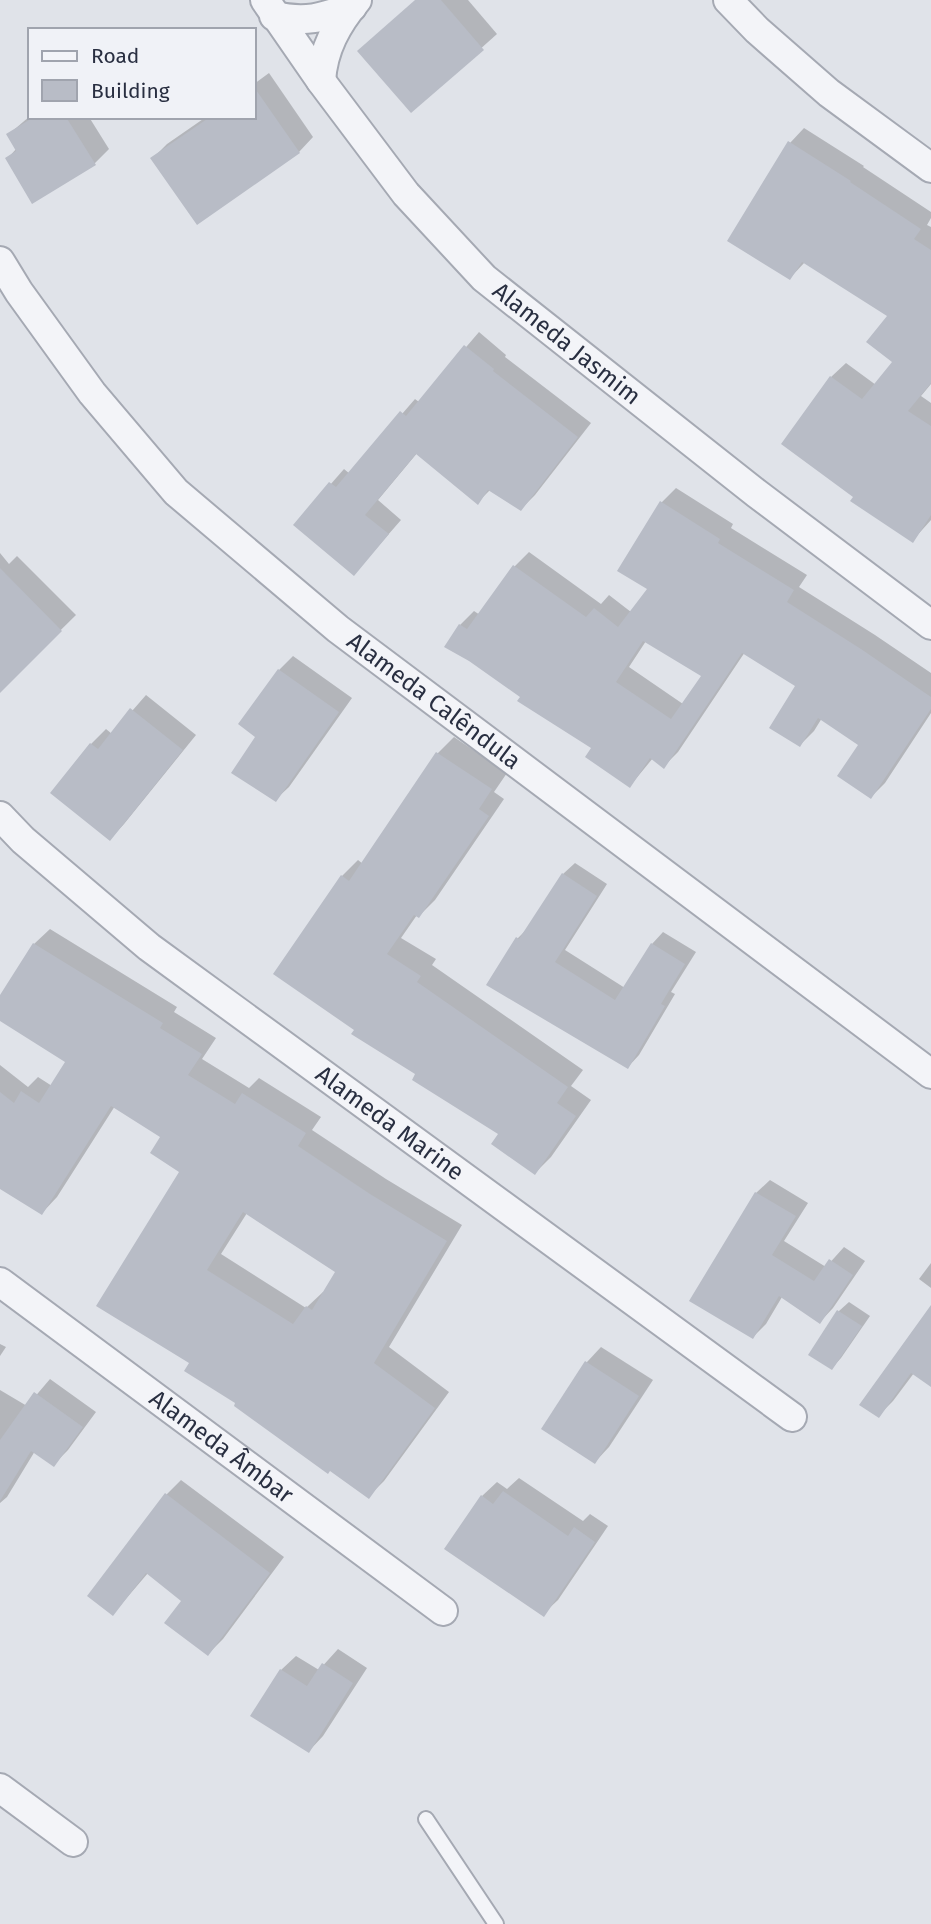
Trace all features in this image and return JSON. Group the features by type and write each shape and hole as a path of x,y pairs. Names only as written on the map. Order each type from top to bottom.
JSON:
{"street":[{"path":"727,0 829,93 931,168"},
{"path":"269,8 295,21 316,20 355,4"},
{"path":"321,82 322,62 328,43 355,4"},
{"name":"Alameda Jasmim","path":"269,8 406,194 484,278 756,493 931,625"},
{"name":"Alameda Calêndula","path":"0,261 19,292 92,393 176,492 338,629 931,1074"},
{"name":"Alameda Marine","path":"0,816 23,840 149,947 792,1417"},
{"name":"Alameda Âmbar","path":"0,1282 443,1611"},
{"path":"0,1788 73,1842"}],"lane":[{"path":"426,1819 496,1924"}],"building":[{"path":"415,0 441,0 484,50 411,113 357,51"},
{"path":"256,90 300,153 197,225 150,158 207,119 256,119"},
{"path":"31,119 67,119 96,165 32,204 5,158 16,151 6,134"},
{"path":"788,141 921,229 914,239 931,250 931,383 908,411 931,426 931,515 913,543 850,501 853,497 781,444 830,376 862,399 892,362 866,342 887,316 802,262 790,280 727,241"},
{"path":"464,345 578,437 521,511 488,490 478,505 416,454 365,515 389,534 354,576 293,525 329,482 336,487 400,411 406,416"},
{"path":"660,501 720,539 718,543 794,590 787,602 931,697 931,709 871,799 837,776 858,745 818,718 800,747 769,728 795,686 742,653 664,769 650,758 630,788 585,757 591,748 517,701 520,697 444,647 459,624 467,629 513,565 586,617 594,608 618,627 647,589 617,571","holes":["643,641 701,676 671,719 616,682"]},
{"path":"0,568 62,631 0,693"},
{"path":"278,669 339,712 276,802 231,773 255,737 238,724"},
{"path":"130,708 183,750 110,841 50,793 90,743 98,749"},
{"path":"436,752 492,789 479,809 489,816 419,918 414,915 387,954 421,976 417,982 568,1087 557,1103 576,1116 535,1175 491,1144 498,1134 412,1080 415,1074 351,1034 354,1030 273,974 341,875 349,881"},
{"path":"562,873 597,896 555,962 615,1000 651,943 685,964 661,1004 665,1006 628,1069 486,985 516,937 519,939"},
{"path":"33,943 163,1023 160,1028 202,1054 188,1075 235,1104 242,1093 306,1133 298,1146 447,1241 374,1363 435,1408 369,1499 330,1471 328,1474 234,1406 235,1403 184,1371 189,1363 96,1306 179,1172 150,1153 160,1137 111,1106 42,1215 0,1189 0,1092 14,1103 21,1091 39,1103 65,1062 0,1021 0,995","holes":["243,1212 335,1272 312,1310 306,1306 293,1324 207,1270"]},
{"path":"755,1192 796,1216 772,1255 814,1281 829,1259 853,1275 820,1324 779,1296 753,1339 689,1301"},
{"path":"931,1305 931,1387 911,1373 879,1418 859,1405"},
{"path":"837,1310 862,1326 832,1370 808,1355"},
{"path":"585,1361 639,1396 595,1464 541,1429"},
{"path":"34,1392 83,1427 54,1467 31,1451 0,1501 0,1440"},
{"path":"503,1491 568,1536 574,1527 595,1542 544,1617 444,1549 481,1495 493,1504"},
{"path":"165,1493 270,1573 208,1656 164,1623 181,1601 146,1573 113,1616 87,1596"},
{"path":"322,1663 353,1683 309,1753 250,1716 280,1669 307,1686"}]}
